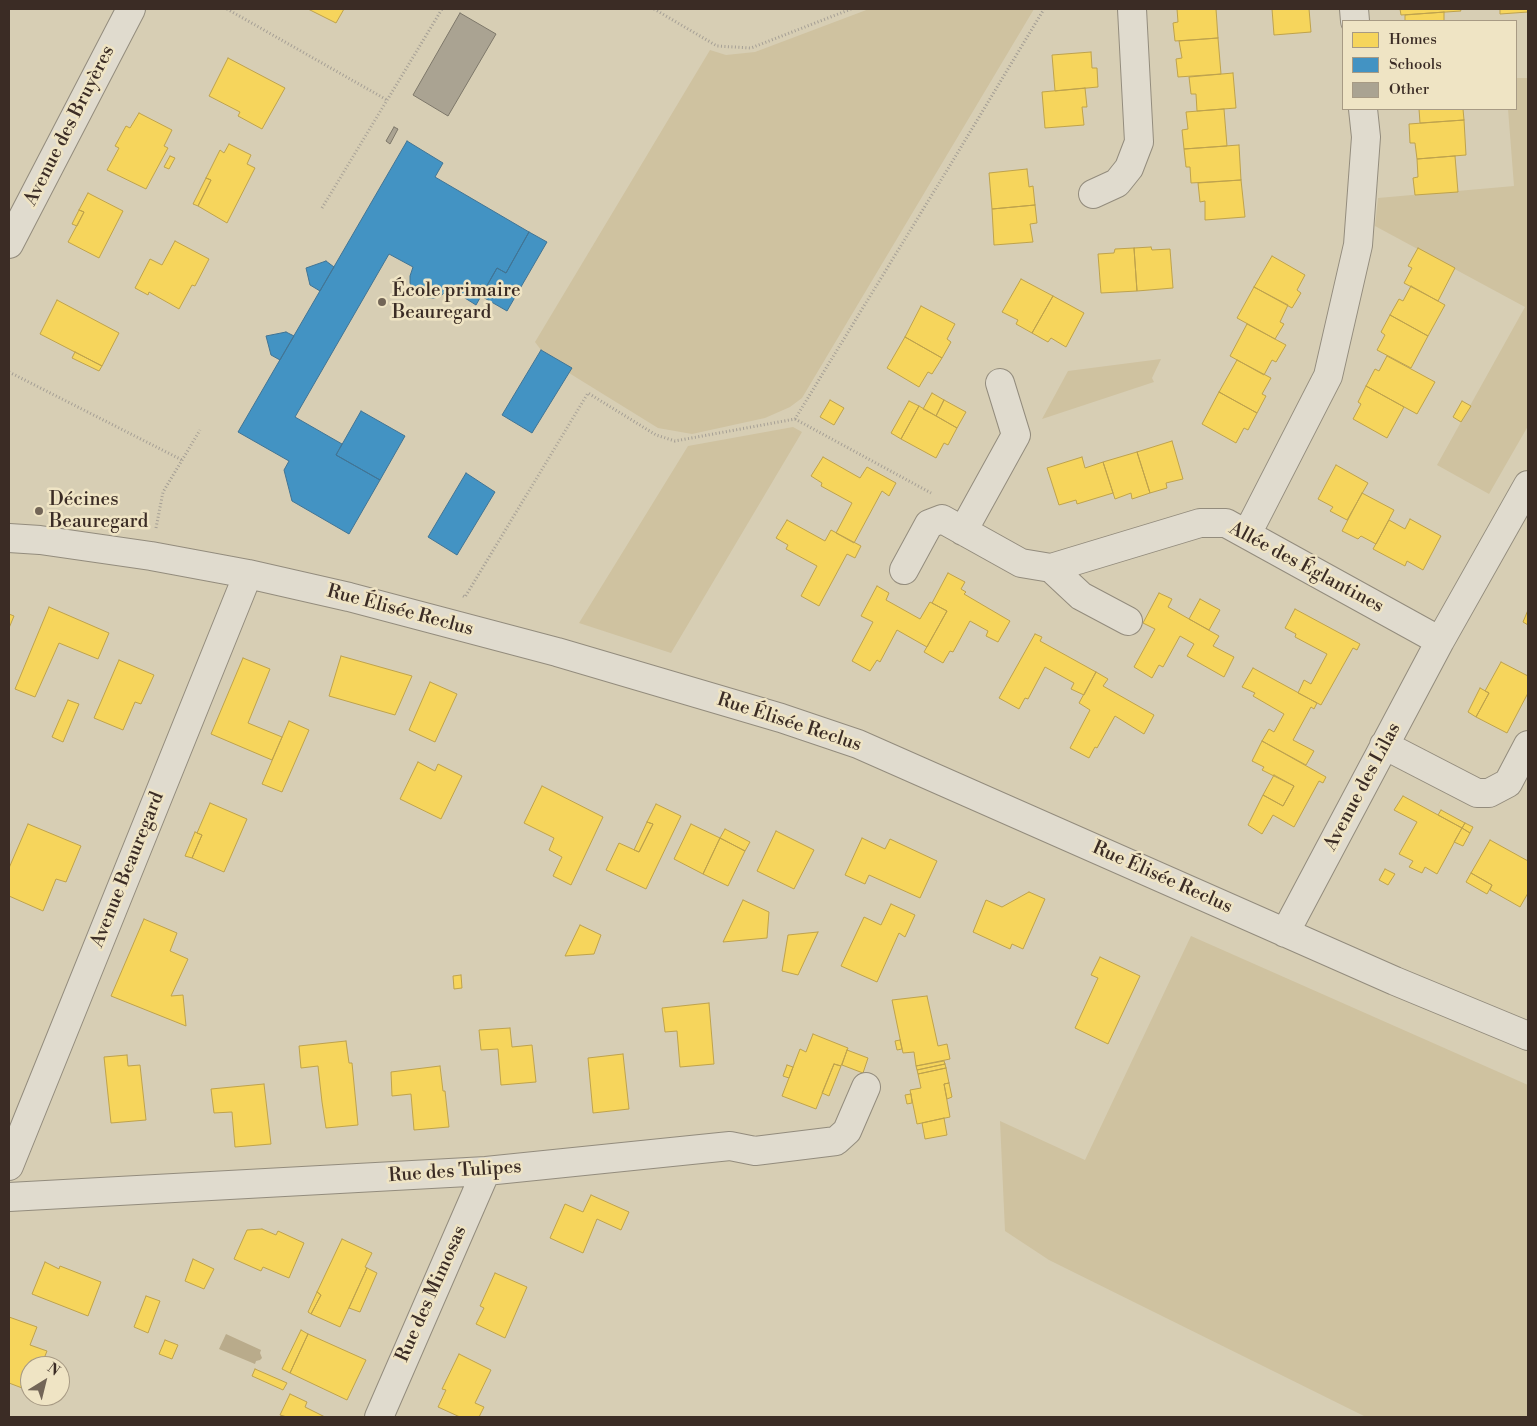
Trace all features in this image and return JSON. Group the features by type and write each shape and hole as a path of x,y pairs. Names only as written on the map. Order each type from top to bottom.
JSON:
{"street":[{"name":"Avenue des Bruyères","path":"9,244 131,9"},
{"path":"1092,194 1118,183 1130,168 1139,142 1132,9"},
{"path":"1247,534 1328,376 1358,245 1366,137 1363,110"},
{"path":"904,570 929,524 953,525 1016,434 1000,383"},
{"name":"Avenue des Lilas","path":"1285,933 1440,641 1528,485"},
{"name":"Allée des Églantines","path":"953,525 1021,563 1052,568 1200,523 1226,522 1440,641"},
{"name":"Rue Élisée Reclus","path":"9,538 40,540 152,556 248,574 349,597 549,650 781,718 849,741 1395,981 1528,1036"},
{"path":"1052,568 1081,596 1128,621"},
{"name":"Avenue Beauregard","path":"9,1166 248,574"},
{"path":"1384,745 1477,793 1488,794 1508,783 1528,745"},
{"name":"Rue des Tulipes","path":"9,1197 486,1171 730,1146 755,1151 836,1141 847,1131 866,1087"},
{"name":"Rue des Mimosas","path":"379,1417 486,1171"}],"path":[{"path":"227,9 387,100"},
{"path":"322,208 442,9"},
{"path":"654,9 717,46 751,48 852,9"},
{"path":"795,420 1044,9"},
{"path":"9,372 182,460"},
{"path":"456,594 465,596 588,393 656,436 675,441 795,420 931,493 953,525"},
{"path":"152,556 163,492 200,430"}],"shaded area":[{"path":"869,9 1034,9 802,398 790,407 765,418 692,434 658,428 569,373 571,368 541,350 535,342 710,50 726,55 755,52"},
{"path":"1517,78 1528,78 1528,426 1489,494 1437,465 1525,307 1375,226 1378,198 1514,186 1508,110 1517,110"},
{"path":"1161,359 1152,378 1154,382 1042,419 1068,371"},
{"path":"793,427 802,432 671,653 579,623 688,446"},
{"path":"1191,936 1528,1085 1528,1417 1366,1417 1049,1260 1005,1231 1000,1121 1085,1160"},
{"path":"226,1334 261,1350 262,1358 256,1361 255,1364 219,1349"}],"building: Homes":[{"path":"308,9 344,9 336,23"},
{"path":"1177,9 1216,9 1218,38 1175,41 1173,23 1178,22"},
{"path":"1272,9 1309,9 1311,32 1274,35"},
{"path":"1400,9 1460,9 1461,11 1401,15"},
{"path":"1500,9 1528,9 1528,12 1500,14"},
{"path":"1444,12 1444,20 1405,20 1405,15"},
{"path":"1218,38 1221,74 1178,77 1176,59 1182,58 1179,41"},
{"path":"1091,52 1092,68 1097,68 1098,87 1055,91 1052,55"},
{"path":"228,58 285,88 262,129 238,116 240,112 209,96"},
{"path":"1233,73 1236,108 1197,111 1196,94 1191,94 1189,77"},
{"path":"1085,88 1087,107 1082,107 1084,125 1045,128 1042,92"},
{"path":"1224,109 1227,146 1184,149 1182,130 1188,129 1186,112"},
{"path":"1419,110 1463,110 1464,120 1420,123"},
{"path":"139,113 172,130 164,146 168,148 146,189 107,170 119,148 115,146 126,126 130,128"},
{"path":"1464,120 1466,155 1417,159 1415,143 1410,143 1409,124"},
{"path":"229,144 251,155 247,164 255,168 227,223 198,206 211,180 206,178 220,150 224,153"},
{"path":"1239,145 1241,180 1191,183 1190,167 1186,167 1184,149"},
{"path":"170,156 175,158 169,169 164,167"},
{"path":"1455,156 1458,192 1415,195 1413,178 1418,177 1417,159"},
{"path":"1027,169 1029,187 1033,186 1035,205 992,209 989,173"},
{"path":"206,178 211,180 198,206 193,204"},
{"path":"1241,180 1245,217 1205,220 1205,201 1200,202 1198,183"},
{"path":"88,193 123,211 99,258 68,242 84,212 79,210"},
{"path":"1035,205 1037,223 1030,224 1033,242 994,245 992,209"},
{"path":"79,210 84,212 77,226 72,224"},
{"path":"175,241 209,259 195,286 192,285 179,309 149,292 148,295 135,288 150,259 162,265"},
{"path":"1151,247 1152,250 1170,249 1173,288 1137,291 1134,248"},
{"path":"1134,248 1137,291 1101,293 1098,254 1114,253 1115,249"},
{"path":"1418,248 1455,268 1438,301 1404,283 1412,268 1408,266"},
{"path":"1272,256 1305,275 1297,290 1301,293 1292,308 1254,287"},
{"path":"1021,279 1053,296 1032,333 1016,324 1018,320 1002,312"},
{"path":"1411,286 1445,305 1428,336 1390,315 1399,299 1403,301"},
{"path":"1254,287 1288,305 1280,322 1284,324 1275,339 1237,318"},
{"path":"1053,296 1084,313 1066,347 1051,338 1048,342 1032,333"},
{"path":"57,300 119,333 102,366 40,334"},
{"path":"921,306 955,324 947,339 951,342 942,358 905,337"},
{"path":"1390,315 1428,336 1411,368 1377,350 1385,335 1381,332"},
{"path":"1247,324 1286,345 1276,362 1272,360 1264,375 1230,356"},
{"path":"905,337 942,358 932,374 928,372 919,387 887,368"},
{"path":"75,352 102,366 99,371 72,358"},
{"path":"1387,356 1435,382 1417,414 1366,386 1375,369 1379,371"},
{"path":"1237,360 1271,378 1262,394 1266,396 1257,413 1219,392"},
{"path":"1366,386 1404,407 1387,438 1353,419 1361,404 1358,402"},
{"path":"1219,392 1257,413 1248,430 1244,428 1236,443 1202,424"},
{"path":"932,393 944,400 936,416 923,409"},
{"path":"830,400 844,408 834,425 820,417"},
{"path":"944,400 966,412 957,428 936,416"},
{"path":"909,401 919,406 901,439 891,433"},
{"path":"1462,401 1471,406 1461,422 1453,417"},
{"path":"919,406 957,428 948,445 944,443 936,458 901,439"},
{"path":"1172,441 1183,479 1166,483 1167,488 1150,493 1137,452"},
{"path":"1137,452 1150,493 1132,499 1131,493 1115,499 1103,462"},
{"path":"823,457 860,478 867,467 896,483 889,496 882,491 854,543 836,533 852,503 821,486 822,483 811,476"},
{"path":"1082,457 1085,468 1103,462 1113,493 1077,504 1076,500 1059,505 1047,468"},
{"path":"1336,465 1368,483 1347,520 1330,511 1333,507 1318,499"},
{"path":"1362,493 1394,510 1376,544 1361,536 1358,539 1342,531"},
{"path":"1410,519 1441,536 1423,570 1407,561 1405,566 1373,549 1389,520 1405,529"},
{"path":"787,520 825,541 831,530 861,546 855,558 847,554 819,606 801,596 817,566 786,549 788,545 776,538"},
{"path":"948,573 965,582 961,589 966,592 964,594 1010,621 998,642 986,636 988,631 970,621 953,652 950,651 943,663 924,652 947,611 932,603"},
{"path":"877,586 889,593 886,600 920,619 930,602 947,611 927,647 897,630 880,662 877,660 870,671 852,661 873,622 861,616"},
{"path":"1159,593 1172,599 1168,607 1219,636 1213,646 1234,657 1224,677 1187,656 1194,644 1180,636 1163,667 1159,665 1152,678 1134,667 1155,629 1143,623"},
{"path":"1200,599 1220,610 1209,630 1189,619"},
{"path":"49,607 109,633 98,659 59,643 35,697 15,689"},
{"path":"1295,609 1360,644 1357,650 1353,648 1321,705 1298,693 1304,680 1311,684 1327,654 1295,637 1296,634 1285,628"},
{"path":"1528,610 1528,625 1523,622"},
{"path":"9,614 14,616 9,628"},
{"path":"1035,634 1042,637 1040,641 1096,672 1084,695 1071,689 1074,683 1045,667 1028,699 1025,698 1019,709 999,698"},
{"path":"341,656 412,676 395,715 329,696"},
{"path":"243,658 270,669 248,723 282,737 272,760 211,734"},
{"path":"119,660 154,675 141,704 135,702 123,730 94,718"},
{"path":"1501,662 1528,676 1528,693 1507,733 1476,717 1489,693 1485,691"},
{"path":"1253,668 1317,703 1314,709 1311,707 1293,740 1314,751 1306,765 1262,741 1269,729 1274,732 1284,714 1253,696 1255,693 1242,687"},
{"path":"1096,672 1108,679 1103,686 1154,715 1144,734 1115,716 1097,748 1095,747 1089,758 1070,748 1090,710 1079,703"},
{"path":"430,682 457,694 435,742 409,730"},
{"path":"1480,688 1489,693 1476,717 1468,712"},
{"path":"68,700 79,704 63,742 52,737"},
{"path":"289,721 309,730 282,792 262,784"},
{"path":"1262,741 1326,777 1323,783 1319,781 1294,827 1273,815 1262,834 1248,825 1263,795 1283,806 1294,786 1262,770 1264,767 1252,761"},
{"path":"418,762 435,771 438,764 462,776 441,819 400,799"},
{"path":"1274,775 1294,786 1283,806 1263,795"},
{"path":"542,786 603,817 571,885 553,876 562,857 549,850 554,838 524,823"},
{"path":"1403,796 1462,828 1437,874 1425,867 1422,873 1409,867 1413,861 1399,854 1417,822 1394,810"},
{"path":"210,803 247,819 224,872 192,858 202,835 197,833"},
{"path":"656,804 681,816 646,889 606,870 619,843 639,852 653,824 647,822"},
{"path":"1441,810 1465,823 1462,828 1438,815"},
{"path":"647,822 653,824 639,852 634,850"},
{"path":"1465,823 1473,827 1470,833 1462,828"},
{"path":"28,824 81,846 66,882 56,879 43,911 9,896 9,868"},
{"path":"691,824 720,838 703,874 674,859"},
{"path":"1462,828 1470,833 1463,846 1454,842"},
{"path":"725,829 750,842 745,851 720,838"},
{"path":"776,831 814,850 794,889 757,871"},
{"path":"195,832 202,835 192,858 185,856"},
{"path":"720,838 745,851 728,886 703,874"},
{"path":"862,838 885,849 890,839 937,861 920,898 869,875 865,884 845,875"},
{"path":"1490,840 1528,861 1528,893 1520,907 1490,890 1492,885 1471,873"},
{"path":"1385,869 1395,874 1388,885 1379,880"},
{"path":"1471,873 1492,885 1487,894 1466,882"},
{"path":"1029,892 1045,899 1023,949 1012,944 1010,949 973,932 986,900 1002,907"},
{"path":"743,900 769,912 767,938 723,942"},
{"path":"891,904 915,915 905,937 899,933 877,982 841,966 864,917 881,925"},
{"path":"144,919 177,933 170,951 188,959 171,996 183,995 186,1026 111,996"},
{"path":"580,925 601,935 594,954 565,956"},
{"path":"818,932 798,975 782,971 788,935"},
{"path":"1100,957 1140,976 1108,1044 1075,1028 1098,978 1091,975"},
{"path":"461,975 462,988 454,989 453,976"},
{"path":"927,996 938,1046 947,1044 950,1059 916,1066 914,1052 903,1053 892,1000"},
{"path":"709,1003 714,1064 680,1067 677,1031 665,1032 662,1008"},
{"path":"510,1028 512,1047 532,1045 536,1082 501,1085 498,1049 481,1050 479,1030"},
{"path":"813,1034 848,1048 841,1066 834,1064 816,1109 782,1096 800,1049 806,1052"},
{"path":"900,1040 902,1049 897,1050 895,1041"},
{"path":"346,1041 349,1063 352,1063 358,1125 326,1128 318,1066 301,1068 299,1046"},
{"path":"847,1050 868,1058 863,1073 842,1065"},
{"path":"623,1054 629,1109 593,1113 588,1058"},
{"path":"127,1055 128,1066 140,1065 146,1120 111,1123 104,1057"},
{"path":"944,1061 945,1064 917,1070 916,1066"},
{"path":"834,1064 841,1066 829,1096 822,1093"},
{"path":"945,1064 946,1068 918,1074 917,1070"},
{"path":"787,1065 793,1067 789,1078 783,1076"},
{"path":"440,1066 449,1127 414,1130 411,1094 392,1096 391,1072"},
{"path":"946,1068 949,1083 944,1084 950,1117 917,1124 910,1090 921,1088 918,1074"},
{"path":"949,1083 952,1097 947,1099 944,1084"},
{"path":"264,1084 271,1144 235,1147 232,1112 214,1113 211,1089"},
{"path":"911,1094 912,1103 907,1104 905,1095"},
{"path":"944,1118 947,1135 925,1139 922,1123"},
{"path":"591,1195 629,1212 621,1230 597,1219 583,1253 550,1238 565,1204 583,1212"},
{"path":"262,1229 276,1235 278,1231 304,1243 289,1278 263,1267 261,1271 234,1259 247,1230"},
{"path":"342,1239 372,1253 340,1327 311,1314 321,1295 317,1292"},
{"path":"193,1259 214,1269 204,1289 185,1281"},
{"path":"45,1262 59,1269 60,1266 101,1282 88,1316 32,1294"},
{"path":"367,1268 377,1273 360,1312 349,1308"},
{"path":"495,1273 527,1287 505,1338 476,1324 484,1308 480,1306"},
{"path":"317,1292 321,1295 311,1314 308,1312"},
{"path":"146,1296 160,1301 148,1333 134,1327"},
{"path":"9,1317 37,1327 30,1345 47,1351 45,1356 20,1356 20,1387 9,1383"},
{"path":"301,1330 308,1334 290,1373 282,1369"},
{"path":"308,1334 366,1360 347,1400 290,1373"},
{"path":"165,1340 178,1345 172,1359 159,1354"},
{"path":"459,1354 491,1370 475,1403 484,1407 479,1417 460,1417 438,1407 446,1390 442,1389"},
{"path":"255,1369 287,1383 283,1390 252,1376"},
{"path":"290,1394 307,1402 305,1407 325,1417 287,1417 280,1415"}],"building: Schools":[{"path":"407,141 443,163 435,177 529,232 506,273 497,268 476,305 449,288 435,298 422,297 414,291 410,283 413,267 389,254 295,417 342,444 336,455 380,480 349,534 292,501 284,470 289,461 238,432"},
{"path":"529,232 547,242 507,311 481,296 497,268 506,273"},
{"path":"326,261 334,267 320,291 310,285 306,268"},
{"path":"286,332 294,336 280,360 271,355 266,336"},
{"path":"541,350 572,368 532,433 502,415"},
{"path":"361,411 405,436 380,480 336,455"},
{"path":"466,473 495,492 457,555 428,537"}],"building: Other":[{"path":"460,13 496,34 448,116 413,95"},
{"path":"394,127 398,129 390,144 386,141"}],"place":[{"name":"École primaire Beauregard","path":"382,302"},
{"name":"Décines Beauregard","path":"39,511"}]}
